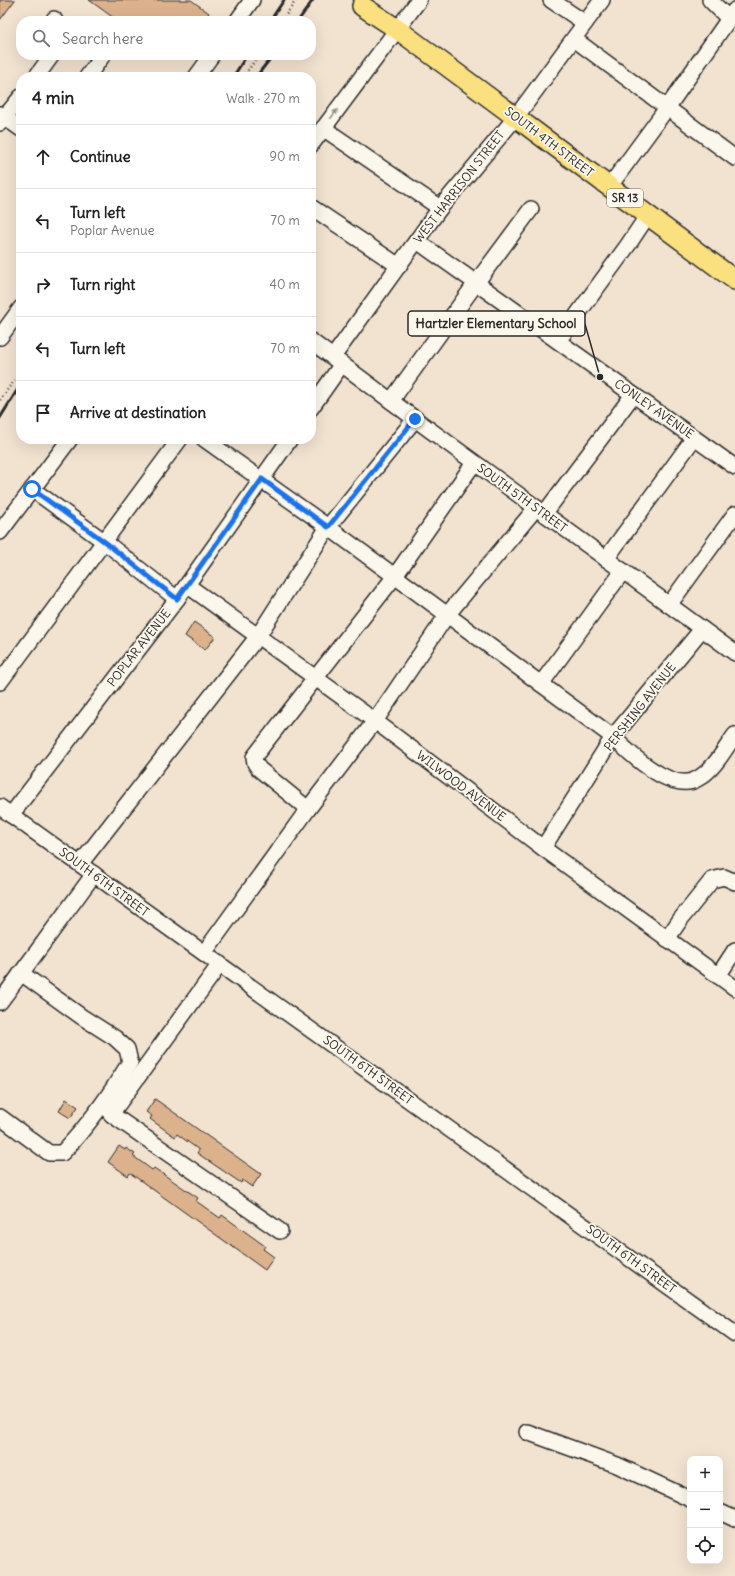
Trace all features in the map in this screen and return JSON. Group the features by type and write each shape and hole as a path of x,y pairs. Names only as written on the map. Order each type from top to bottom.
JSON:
{"main road":[{"name":"SOUTH 4TH STREET","path":"362,6 397,29 735,280"}],"street":[{"path":"241,16 252,0"},
{"path":"316,138 419,0"},
{"path":"551,0 585,23"},
{"name":"WEST HARRISON STREET","path":"338,360 399,266 440,208 516,117 602,0"},
{"path":"610,187 732,14 710,0"},
{"path":"574,39 735,158"},
{"path":"40,72 48,60"},
{"path":"92,72 100,60"},
{"path":"200,72 208,60"},
{"path":"16,102 1,118 16,126"},
{"path":"323,128 440,208"},
{"path":"391,401 476,282 531,209"},
{"path":"316,210 399,266"},
{"path":"558,341 648,215"},
{"name":"CONLEY AVENUE","path":"417,241 735,467"},
{"path":"0,337 16,315"},
{"name":"SOUTH 5TH STREET","path":"316,345 474,463 735,653"},
{"path":"316,399 338,360"},
{"path":"204,953 308,808 375,722 448,615 540,511 634,395"},
{"path":"80,864 258,636 328,527 415,419"},
{"path":"606,559 694,438"},
{"path":"0,532 66,444"},
{"path":"0,682 176,444"},
{"path":"211,444 262,479 542,684 613,737 628,752 654,772 672,779 687,782 696,780 709,770 735,734"},
{"name":"POPLAR AVENUE","path":"5,811 177,599 286,444"},
{"path":"308,808 259,769 255,763 254,757 395,576 474,463"},
{"path":"32,489 105,542 177,599"},
{"path":"669,605 735,514"},
{"path":"542,684 623,571"},
{"name":"WILWOOD AVENUE","path":"187,585 735,988"},
{"name":"PERSHING AVENUE","path":"543,848 613,737 702,629"},
{"name":"SOUTH 6TH STREET","path":"5,811 735,1334"},
{"path":"0,1002 94,874"},
{"path":"667,939 712,880 724,877 735,882"},
{"path":"718,976 735,950"},
{"path":"220,964 111,1114 280,1231"},
{"path":"0,1118 49,1153 62,1153 80,1135 130,1062 127,1049 115,1038 82,1017 21,973"},
{"path":"527,1432 617,1465 687,1498"},
{"path":"723,1513 735,1519"}],"path":[{"path":"285,16 296,0"},
{"path":"247,72 255,60"},
{"path":"0,400 16,378"}],"building":[{"path":"0,0 15,0 0,20"},
{"path":"89,0 191,0 209,13 207,16 111,16"},
{"path":"194,622 215,637 205,650 185,636"},
{"path":"66,1099 78,1107 70,1118 59,1111"},
{"path":"155,1099 261,1174 252,1187 242,1180 241,1183 197,1153 199,1150 177,1134 175,1137 150,1119 152,1116 146,1112"},
{"path":"119,1146 125,1150 126,1148 135,1154 133,1156 152,1170 154,1168 198,1198 196,1201 220,1218 222,1215 265,1246 263,1249 274,1257 265,1270 130,1173 128,1176 108,1162"}],"railway":[{"path":"273,16 284,0"},
{"path":"302,16 313,0"},
{"path":"236,72 244,60"},
{"path":"260,72 269,60"},
{"path":"0,418 16,392"}],"place":[{"name":"Hartzler Elementary School","path":"600,377"}],"route":[{"path":"32,489 105,542 177,599 262,479 328,527 415,419"}]}
